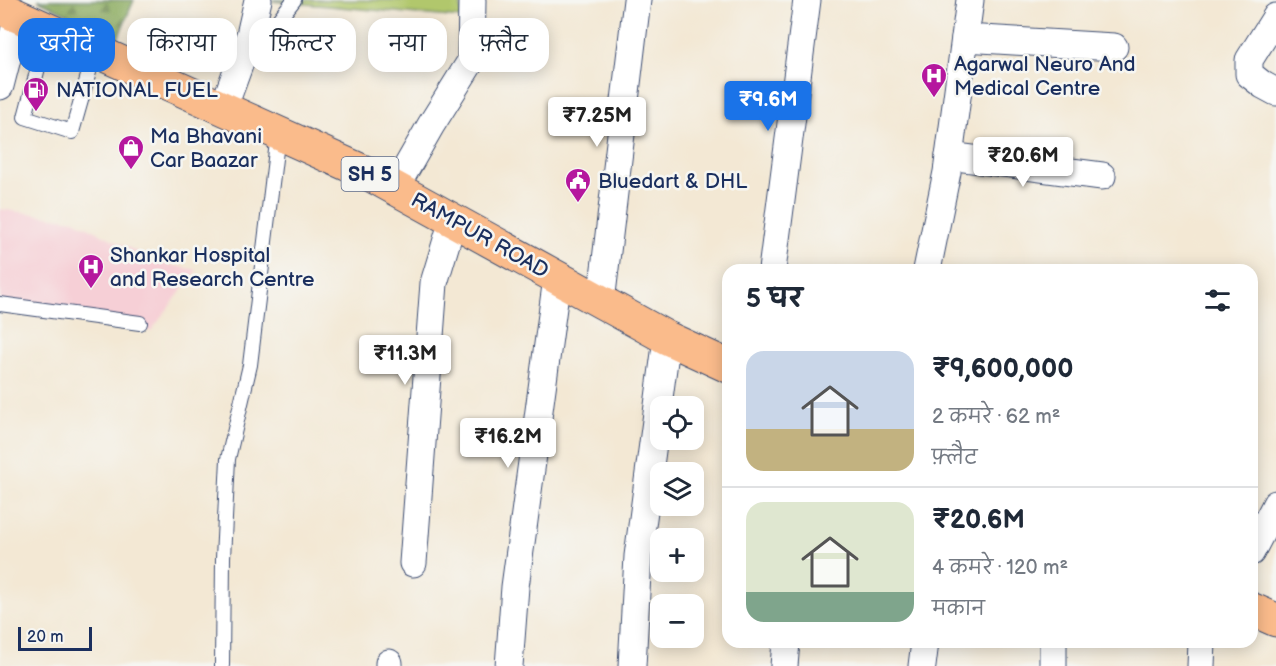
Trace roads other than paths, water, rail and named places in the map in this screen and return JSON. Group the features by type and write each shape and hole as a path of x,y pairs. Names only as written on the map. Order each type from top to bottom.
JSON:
{"main road":[{"name":"RAMPUR ROAD","path":"115,60 371,175 667,338 722,363"},
{"path":"1258,612 1276,620"}],"street":[{"path":"254,18 258,0"},
{"path":"395,188 471,61 472,0"},
{"path":"602,302 637,0"},
{"path":"773,264 807,0"},
{"path":"928,264 949,156 969,0"},
{"path":"0,86 9,12"},
{"path":"1276,17 1249,60 1249,74 1276,92"},
{"path":"223,109 249,38"},
{"path":"964,38 1114,47"},
{"path":"949,156 1102,176"},
{"path":"413,563 434,283 453,220"},
{"path":"509,666 515,587 557,278"},
{"path":"632,666 638,556 667,338"},
{"path":"1258,539 1276,504"},
{"path":"783,666 785,648"},
{"path":"922,666 924,648"},
{"path":"1053,648 1053,666"},
{"path":"1201,666 1202,648"}],"lane":[{"path":"280,18 294,0"},
{"path":"37,72 25,117 72,132 89,72"},
{"path":"222,666 223,558 228,467 251,353 278,134"},
{"path":"0,304 140,323"}],"place":[{"name":"Agarwal Neuro And Medical Centre","path":"934,99"},
{"name":"NATIONAL FUEL","path":"36,113"},
{"name":"Ma Bhavani Car Baazar","path":"131,171"},
{"name":"Bluedart & DHL","path":"578,204"},
{"name":"Shankar Hospital and Research Centre","path":"91,290"}]}
